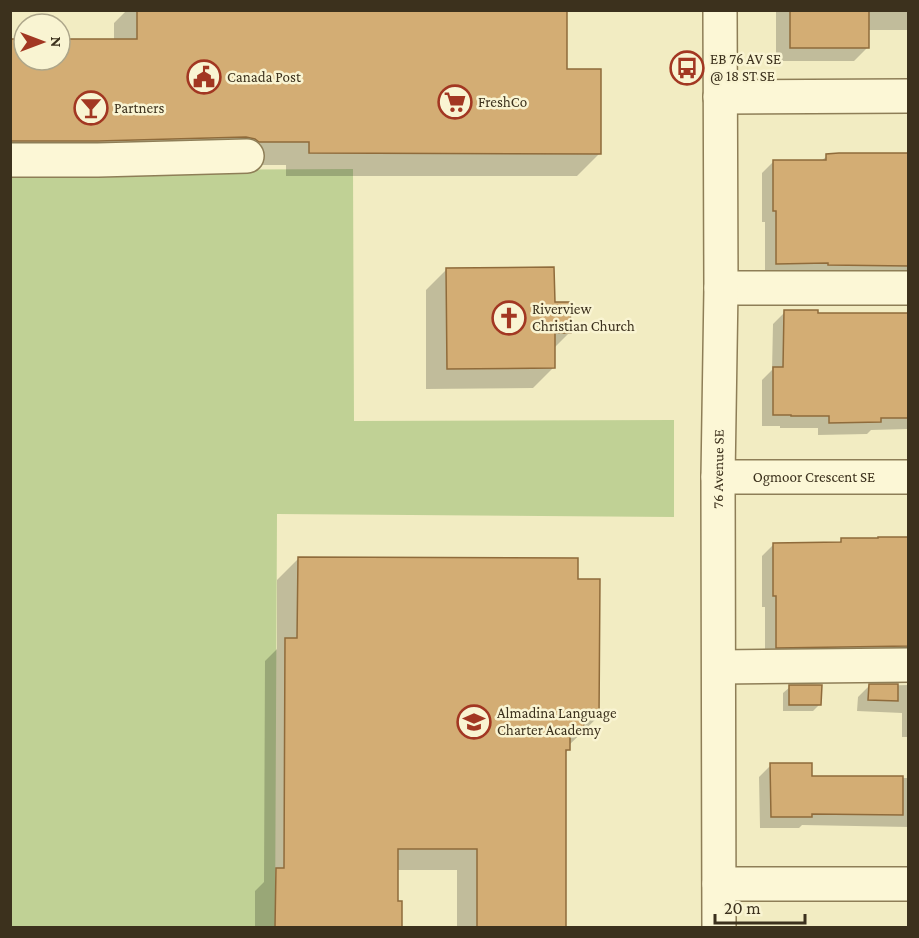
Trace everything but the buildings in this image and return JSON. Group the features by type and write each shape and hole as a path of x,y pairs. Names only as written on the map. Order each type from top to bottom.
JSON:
{"street":[{"name":"76 Avenue SE","path":"719,927 720,10"},
{"path":"720,97 909,96"},
{"path":"10,160 247,156"},
{"path":"721,288 909,288"},
{"name":"Ogmoor Crescent SE","path":"718,477 909,477"},
{"path":"719,667 909,665"},
{"path":"719,884 909,884"}],"green space":[{"path":"353,169 354,421 674,420 674,517 277,514 275,927 11,927 10,171"}],"place":[{"name":"EB 76 AV SE @ 18 ST SE","path":"687,68"},
{"name":"Canada Post","path":"204,77"},
{"name":"FreshCo","path":"455,102"},
{"name":"Partners","path":"91,108"},
{"name":"Riverview Christian Church","path":"509,318"},
{"name":"Almadina Language Charter Academy","path":"474,722"}]}
